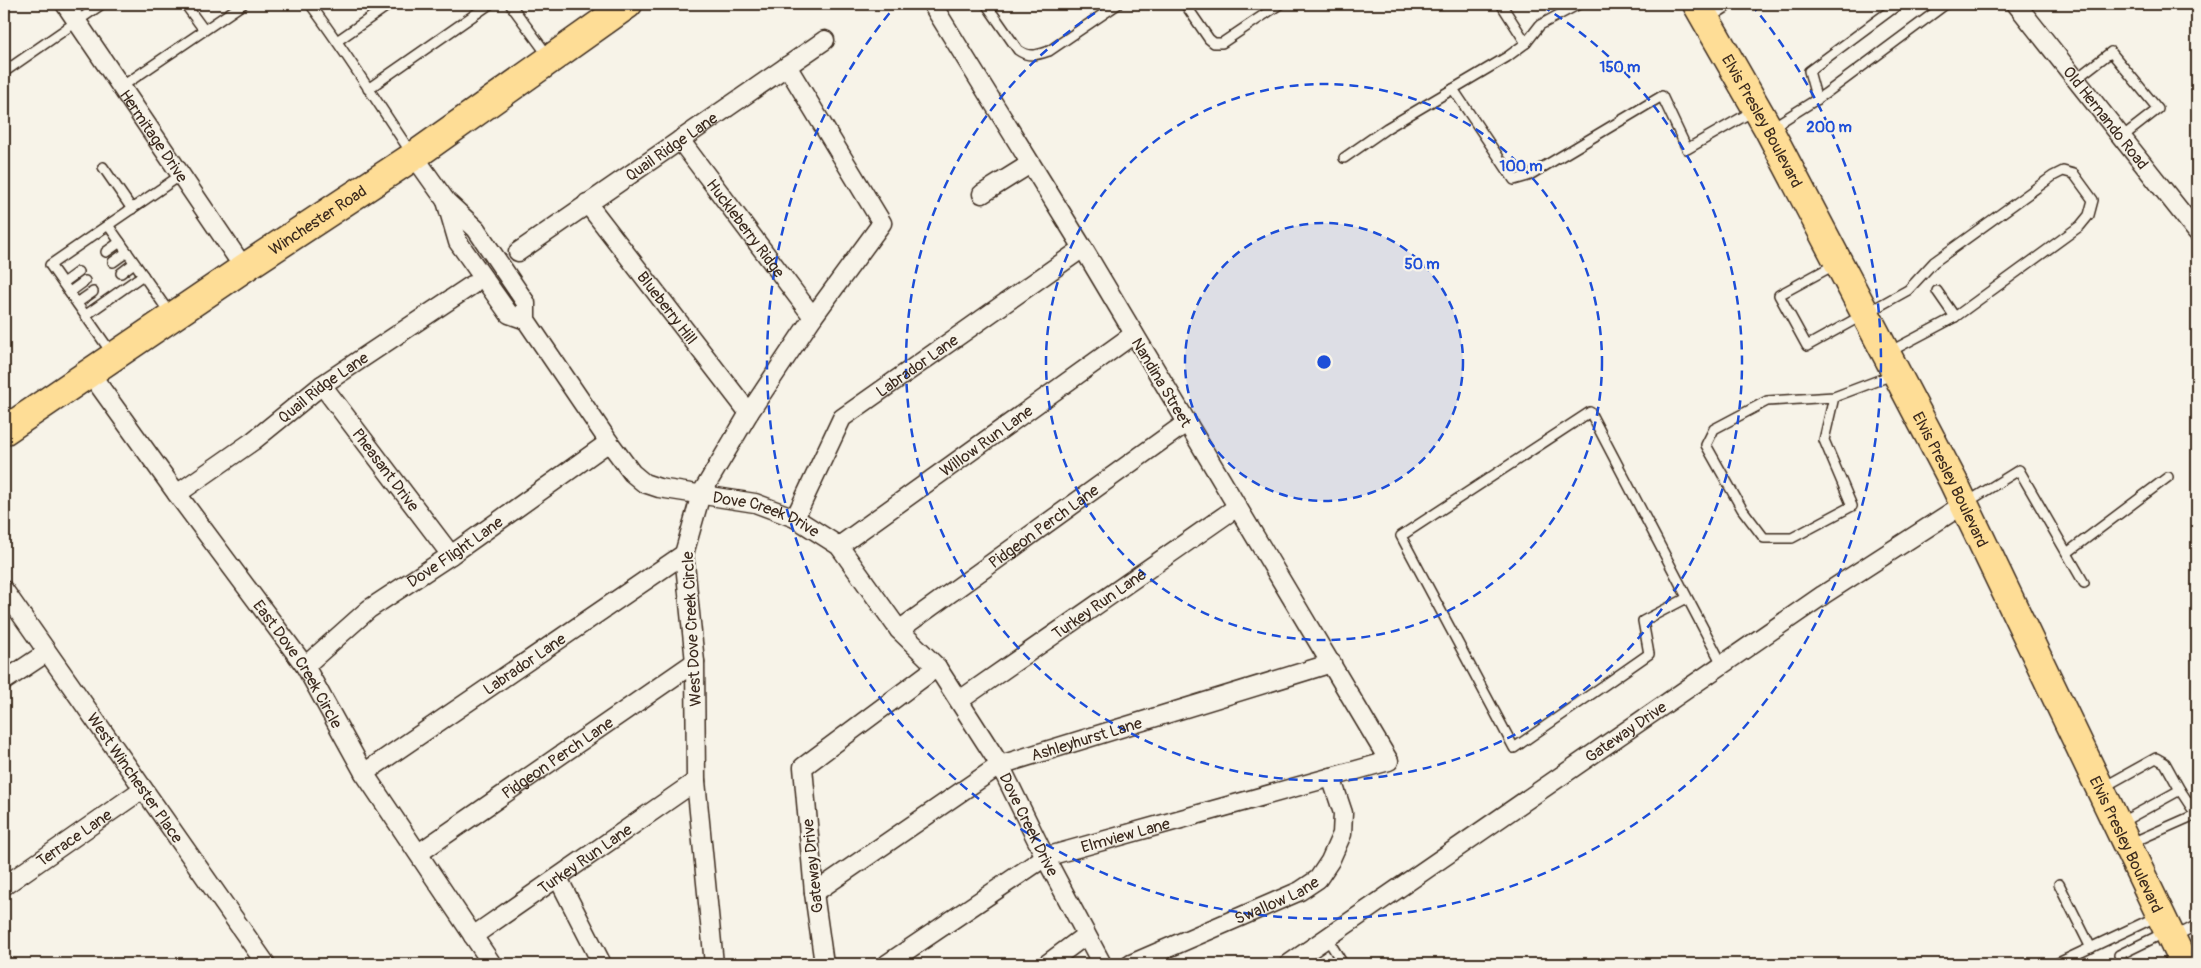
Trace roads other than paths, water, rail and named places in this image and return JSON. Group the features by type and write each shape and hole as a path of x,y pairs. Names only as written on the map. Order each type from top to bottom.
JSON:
{"main road":[{"name":"Winchester Road","path":"7,426 90,373 244,268 414,156 628,4"},
{"name":"Elvis Presley Boulevard","path":"1708,8 1763,119 1964,504 2184,964"}],"street":[{"name":"Hermitage Drive","path":"65,4 244,268"},
{"name":"Nandina Street","path":"932,4 1083,248 1389,761"},
{"name":"Old Hernando Road","path":"2016,4 2197,232"},
{"name":"Quail Ridge Lane","path":"518,252 824,40"},
{"name":"Dove Creek Drive","path":"787,66 882,223 813,317 749,413 701,494 755,503 795,518 839,546 899,630 937,667 960,700 1000,764 1045,857 1102,964"},
{"name":"Huckleberry Ridge","path":"680,140 813,317"},
{"path":"414,156 446,201 476,229 501,265 526,303 526,320 632,473 644,483 701,494"},
{"path":"982,194 1030,164"},
{"path":"446,201 458,242 478,281 509,314 526,320"},
{"name":"Blueberry Hill","path":"587,203 749,413"},
{"name":"Labrador Lane","path":"795,518 842,418 1083,248"},
{"name":"Quail Ridge Lane","path":"177,494 253,441 322,385 501,265"},
{"name":"Willow Run Lane","path":"839,546 1134,334"},
{"name":"East Dove Creek Circle","path":"90,373 305,666 364,773 492,964"},
{"name":"Pheasant Drive","path":"322,385 451,555"},
{"name":"Pidgeon Perch Lane","path":"899,630 1186,423"},
{"name":"Dove Flight Lane","path":"305,666 369,609 451,555 609,442"},
{"name":"West Dove Creek Circle","path":"701,494 684,554 696,662 696,781 714,964"},
{"name":"Gateway Drive","path":"1289,964 1852,575 1964,504"},
{"name":"Turkey Run Lane","path":"960,700 1237,507"},
{"name":"Labrador Lane","path":"364,773 684,554"},
{"name":"West Winchester Place","path":"4,590 266,964"},
{"path":"4,681 46,652"},
{"name":"Pidgeon Perch Lane","path":"419,853 696,662"},
{"name":"Ashleyhurst Lane","path":"814,893 1000,764 1332,663"},
{"name":"Gateway Drive","path":"824,964 814,893 803,767 937,667"},
{"name":"Elmview Lane","path":"888,964 1045,857 1389,761"},
{"name":"Swallow Lane","path":"1132,964 1300,891 1318,879 1330,861 1342,834 1343,813 1331,777"},
{"name":"Turkey Run Lane","path":"473,936 696,781"},
{"name":"Terrace Lane","path":"4,886 143,789"},
{"path":"558,878 602,964"},
{"path":"1047,964 1086,935"}],"lane":[{"path":"4,72 102,4"},
{"path":"185,4 204,30"},
{"path":"121,87 243,4"},
{"path":"310,4 414,156"},
{"path":"337,41 390,4"},
{"path":"368,89 490,4"},
{"path":"510,4 550,59"},
{"path":"986,4 1018,50 1025,55 1036,56 1049,51 1118,4"},
{"path":"1185,4 1209,39 1214,43 1222,43 1280,4"},
{"path":"1501,4 1526,43"},
{"path":"1344,158 1387,128 1507,57 1526,43 1540,25 1579,4"},
{"path":"1816,100 1808,71 1899,4"},
{"path":"1453,89 1514,180 1528,176 1662,96 1687,149 1816,100 1943,6"},
{"path":"2076,79 2112,52 2158,109 2122,137"},
{"path":"103,167 132,209"},
{"path":"1834,397 1824,440 1852,506 1792,538 1764,538 1742,509 1706,445 1714,429 1767,401 1834,397 1892,363 1932,328 1955,317 2080,226 2089,215 2093,200 2074,174 2063,172 2053,176 1934,262 1908,290 1808,346 1779,295 1839,262"},
{"path":"114,357 50,264 181,175"},
{"path":"108,225 172,317"},
{"path":"106,252 120,242"},
{"path":"113,262 127,252"},
{"path":"121,273 134,263"},
{"path":"63,282 78,272"},
{"path":"86,316 143,275"},
{"path":"70,292 85,282"},
{"path":"77,303 93,292"},
{"path":"1937,292 1955,317"},
{"path":"1687,598 1644,621 1649,654 1514,748 1401,536 1590,412 1722,664"},
{"path":"1964,504 2019,470 2084,583"},
{"path":"2067,553 2168,477"},
{"path":"2100,790 2156,758 2165,763 2197,815 2122,835"},
{"path":"2122,835 2180,790"},
{"path":"2060,884 2091,948"},
{"path":"2056,964 2091,948 2167,928 2197,924"},
{"path":"2124,964 2119,956 2167,928"},
{"path":"1327,938 1343,964"}]}
